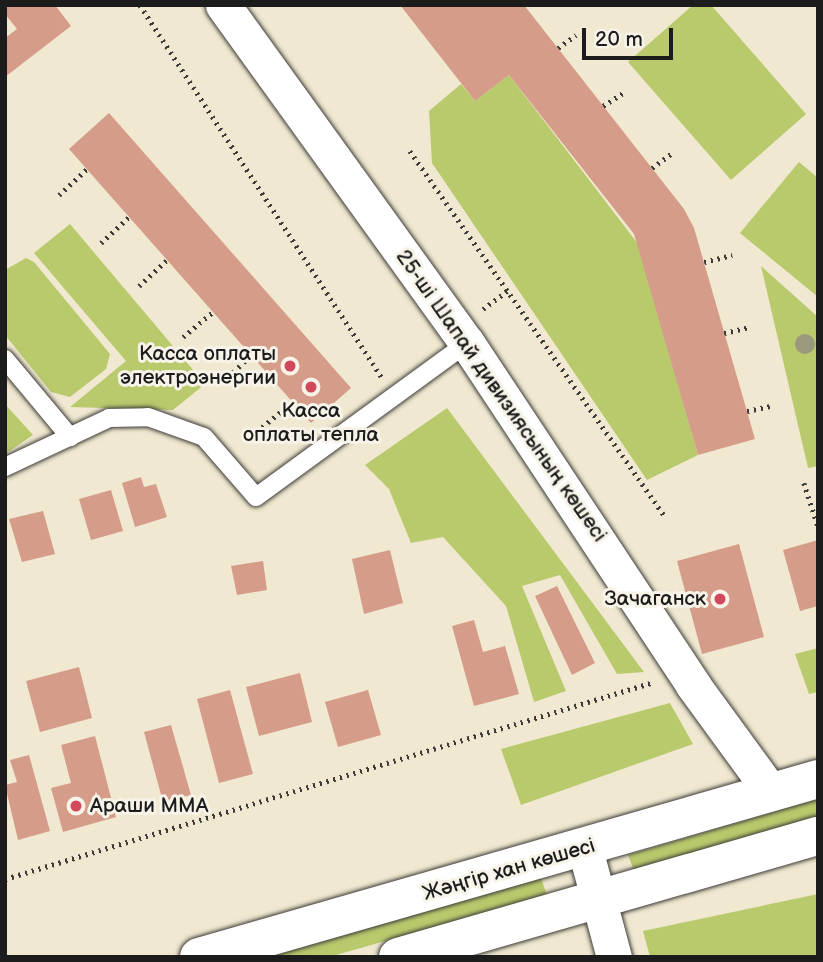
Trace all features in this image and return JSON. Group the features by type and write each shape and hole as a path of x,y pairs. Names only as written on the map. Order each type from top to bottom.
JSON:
{"main road":[{"name":"Жәңгір хан көшесі","path":"217,954 818,779"},
{"path":"398,957 600,901 818,836"}],"street":[{"name":"25-ші Шапай дивизиясының көшесі","path":"223,5 467,343 685,673 771,792"},
{"path":"585,849 614,957"}],"lane":[{"path":"5,467 126,415 176,424 204,437 223,453 256,497 467,343"},
{"path":"5,359 70,437"}],"path":[{"path":"141,5 395,397"},
{"path":"558,48 576,35"},
{"path":"603,106 623,93"},
{"path":"410,151 664,515"},
{"path":"652,168 672,153"},
{"path":"59,195 87,169"},
{"path":"101,243 130,217"},
{"path":"704,262 732,255"},
{"path":"139,286 167,260"},
{"path":"183,337 213,312"},
{"path":"724,333 750,327"},
{"path":"223,382 251,355"},
{"path":"262,426 293,402"},
{"path":"747,411 771,406"},
{"path":"804,483 818,526"},
{"path":"5,879 685,673"}],"green space":[{"path":"693,5 711,5 806,114 731,180 628,62"},
{"path":"509,75 638,244 698,455 647,480 432,163 429,111 461,84 475,101"},
{"path":"799,162 818,178 818,297 740,233"},
{"path":"70,224 205,384 173,410 70,407 126,361 34,253"},
{"path":"26,258 34,262 110,354 106,369 70,397 51,392 5,335 5,270"},
{"path":"761,266 818,317 818,466 808,468"},
{"path":"5,404 33,435 5,454"},
{"path":"447,408 644,672 617,674 560,575 522,586 566,691 534,702 506,606 443,537 411,543 389,489 365,465"},
{"path":"818,648 818,692 809,694 795,654"},
{"path":"670,703 693,744 521,805 501,749"},
{"path":"818,799 818,816 634,871 628,855"},
{"path":"541,878 547,895 329,957 269,957"},
{"path":"818,894 818,957 650,957 643,931"}],"building":[{"path":"5,5 55,5 71,26 5,77 5,38 17,29 5,14"},
{"path":"400,5 524,5 684,209 694,228 755,439 698,455 634,234 509,75 475,101"},
{"path":"109,113 351,388 311,423 69,149"},
{"path":"141,477 144,487 156,484 167,517 135,527 122,483"},
{"path":"111,490 123,531 91,540 79,499"},
{"path":"43,511 55,554 22,562 9,519"},
{"path":"818,540 818,606 800,611 783,550"},
{"name":"Зачаганск","path":"739,544 764,637 702,654 677,561"},
{"path":"390,550 403,603 364,614 352,559"},
{"path":"263,561 267,590 237,595 231,566"},
{"path":"557,586 595,663 572,675 535,596"},
{"path":"474,620 483,652 505,646 519,694 474,706 452,626"},
{"path":"79,667 92,718 40,732 26,681"},
{"path":"300,673 312,722 259,736 246,687"},
{"path":"230,690 253,774 219,783 197,699"},
{"path":"368,690 381,735 338,747 325,702"},
{"path":"171,725 191,795 163,802 144,732"},
{"path":"95,736 116,817 63,832 51,788 71,783 61,745"},
{"path":"29,755 50,831 18,840 5,785 17,782 10,760"}],"place":[{"name":"Касса оплаты электроэнергии","path":"290,366"},
{"name":"Касса оплаты тепла","path":"311,387"},
{"name":"Зачаганск","path":"720,599"},
{"name":"Араши ММА","path":"76,806"}]}
